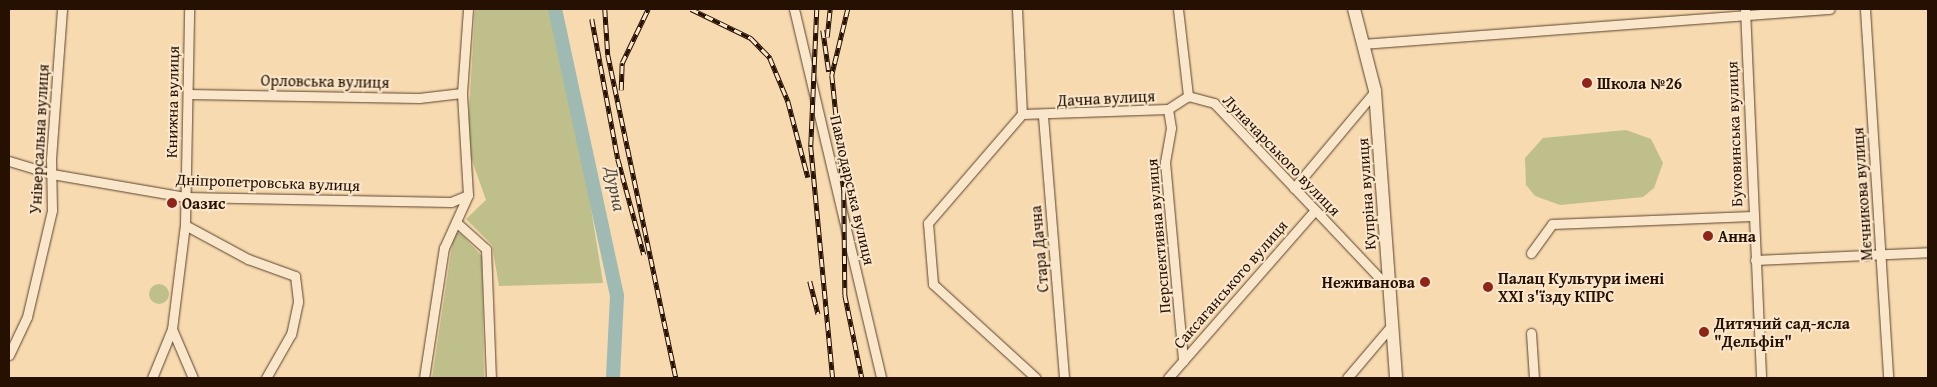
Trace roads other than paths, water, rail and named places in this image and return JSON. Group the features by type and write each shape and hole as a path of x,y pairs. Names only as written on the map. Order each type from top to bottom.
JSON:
{"main road":[{"name":"Купріна вулиця","path":"1354,9 1375,91 1396,378"}],"street":[{"name":"Універсальна вулиця","path":"9,355 27,316 52,210 52,174 62,9"},
{"name":"Книжна вулиця","path":"152,378 172,329 186,225 189,9"},
{"path":"424,378 444,248 468,195 462,93 468,9"},
{"name":"Павлодарська вулиця","path":"794,9 881,378"},
{"path":"1017,9 1022,114 928,223 932,284 1036,378"},
{"path":"1178,9 1188,96"},
{"path":"1362,44 1745,13 1830,9"},
{"name":"Мєчникова вулиця","path":"1865,9 1888,378"},
{"name":"Буковинська вулиця","path":"1745,13 1752,216 1761,378"},
{"path":"1294,188 1375,91"},
{"name":"Орловська вулиця","path":"188,94 419,98 462,93"},
{"name":"Дачна вулиця","path":"1022,114 1043,116 1168,109 1188,96"},
{"name":"Луначарського вулиця","path":"1188,96 1214,103 1389,288"},
{"name":"Перспективна вулиця","path":"1168,109 1170,128 1166,162 1183,361"},
{"name":"Стара Дачна","path":"1043,116 1064,378"},
{"name":"Дніпропетровська вулиця","path":"9,161 52,174 185,197 451,202 468,195"},
{"name":"Саксаганського вулиця","path":"1168,378 1315,210"},
{"path":"1532,253 1552,224 1752,216"},
{"path":"456,222 486,248 491,378"},
{"path":"186,225 248,259 296,276 291,334 266,378"},
{"path":"1755,260 1928,252"},
{"path":"1347,378 1392,325"},
{"path":"172,329 192,378"},
{"path":"1531,333 1534,378"}],"waterway":[{"name":"Дурна","path":"555,9 617,296 613,378"}],"railway":[{"path":"605,9 608,55 676,378"},
{"path":"621,90 622,63 648,9"},
{"path":"691,9 751,38 770,58 788,101 808,177"},
{"path":"817,9 811,147 833,378"},
{"path":"827,37 830,9"},
{"path":"848,9 832,75 844,192 845,295 862,378"},
{"path":"592,19 618,159 644,255"},
{"path":"823,30 829,72"},
{"path":"810,281 818,314"}],"place":[{"name":"Школа №26","path":"1587,83"},
{"name":"Оазис","path":"172,203"},
{"name":"Анна","path":"1708,236"},
{"name":"Неживанова","path":"1425,282"},
{"name":"Палац Культури імені XXI з'їзду КПРС","path":"1488,287"},
{"name":"Дитячий сад-ясла \"Дельфін\"","path":"1704,332"}]}
